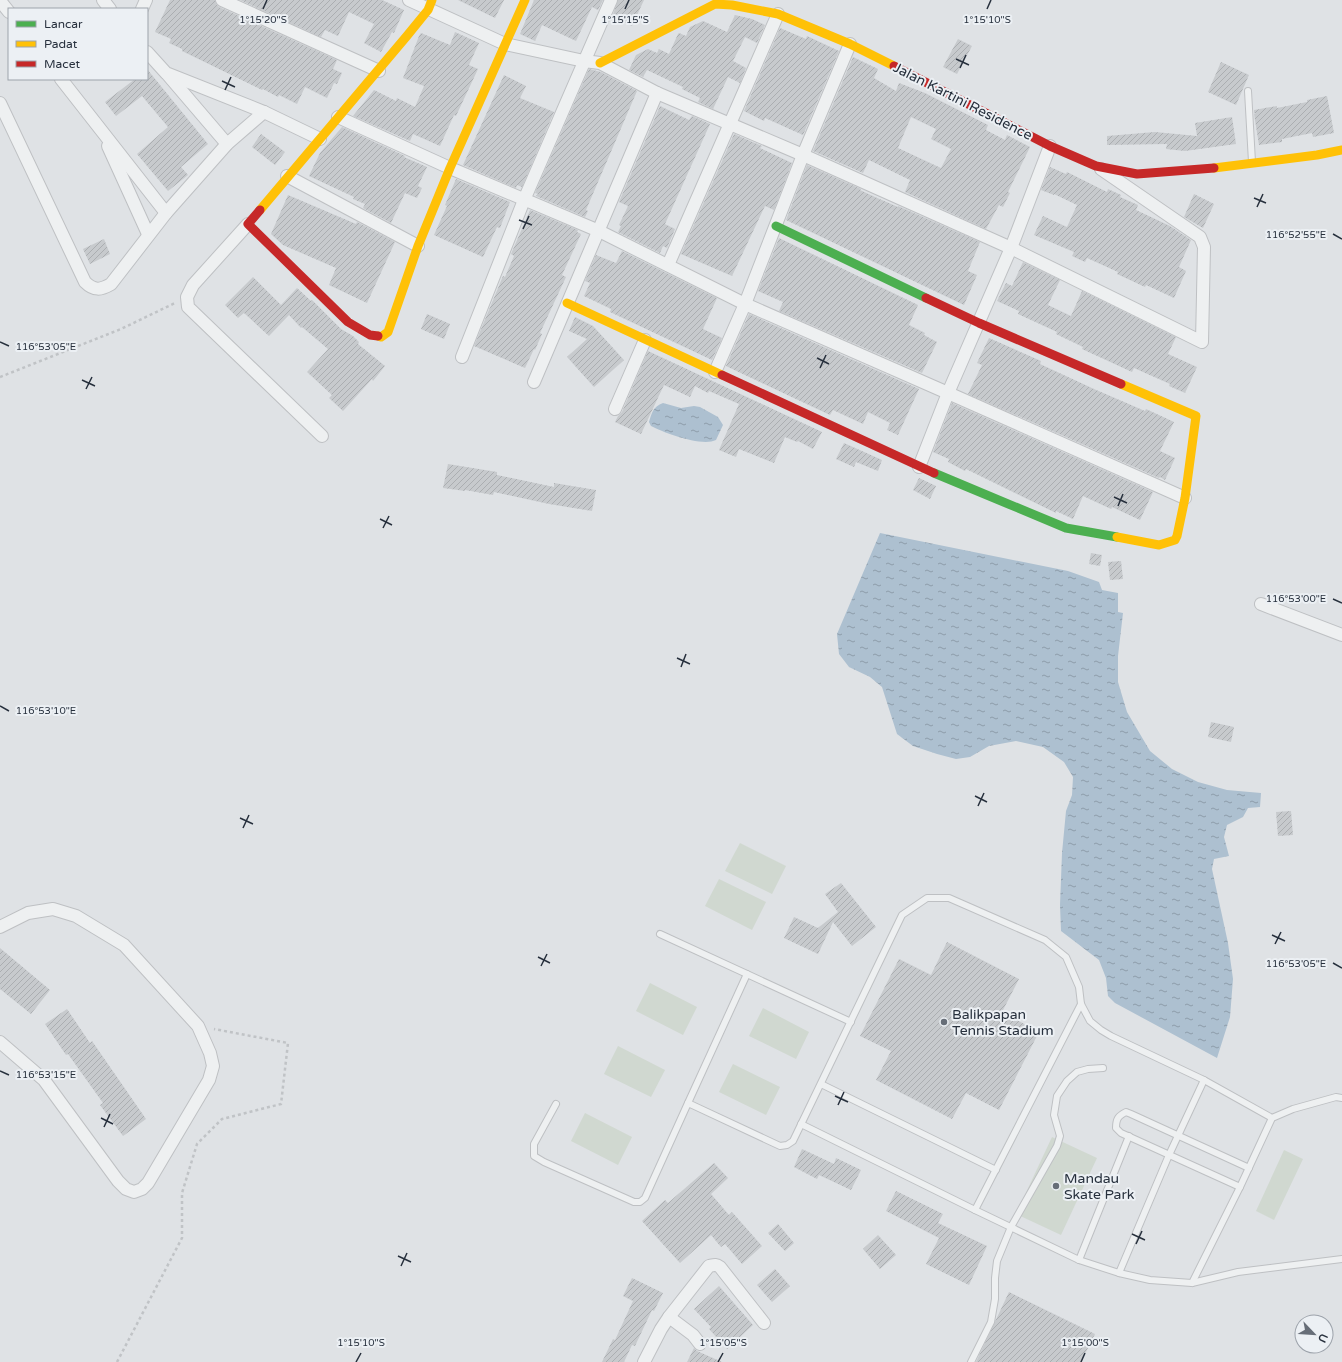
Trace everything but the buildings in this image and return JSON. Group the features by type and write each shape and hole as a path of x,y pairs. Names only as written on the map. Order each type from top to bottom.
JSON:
{"street":[{"path":"103,0 109,8"},
{"path":"222,0 379,71"},
{"path":"409,0 430,5 505,44 600,63 657,93 730,123 1011,248 1202,342 1204,247 1200,237 1096,166"},
{"path":"248,224 348,322 370,335 381,337 388,332 418,246 450,168 525,0"},
{"path":"462,357 524,200 611,0"},
{"path":"1,2 8,11"},
{"name":"Jalan Kartini Residence","path":"600,63 715,4 732,4 778,14 850,44 1050,146 1096,166 1137,174 1161,173 1252,164 1342,150"},
{"path":"322,436 188,307 187,297 193,285 248,224 338,117 379,71 430,5"},
{"path":"668,265 778,14"},
{"path":"715,372 745,304 803,155 850,44"},
{"path":"148,53 227,144"},
{"path":"166,73 264,112 320,139"},
{"path":"62,80 166,212"},
{"path":"534,382 657,93"},
{"path":"0,103 85,282 89,287 97,290 111,284 166,212 227,144 264,112"},
{"path":"338,117 450,168 598,231 745,304 948,392 1185,498"},
{"path":"99,128 148,234"},
{"path":"919,467 948,392 1011,248 1050,146"},
{"path":"288,176 418,246"},
{"path":"567,303 919,467 1066,528 1159,545 1174,540 1177,536 1185,498 1196,416 979,324 776,226"},
{"path":"615,409 645,340"},
{"path":"1261,604 1342,635"},
{"path":"0,927 28,913 53,909 76,916 124,945 198,1026 210,1053 213,1066 209,1080 148,1183 142,1189 134,1192 126,1189 118,1181 44,1080 0,1042"},
{"path":"644,1362 669,1317 709,1266 715,1264 720,1267 764,1323"},
{"path":"669,1317 692,1335 700,1344"}],"lane":[{"path":"1248,91 1252,164"},
{"path":"688,1103 780,1146 787,1145 793,1141 902,915 927,898 950,898 1045,940 1066,957 1079,987 1081,1004 1090,1021 1101,1030 1110,1036 1204,1080 1272,1118"},
{"path":"660,934 851,1022"},
{"path":"556,1104 534,1144 534,1156 544,1162 630,1200 640,1202 645,1198 747,974"},
{"path":"975,1210 1081,1004"},
{"path":"971,1362 991,1322 996,1299 994,1278 997,1261 1011,1227 1057,1146 1060,1136 1054,1116 1056,1096 1067,1081 1077,1072 1088,1069 1103,1068"},
{"path":"1119,1273 1169,1154 1179,1136 1204,1080"},
{"path":"821,1084 996,1170"},
{"path":"1192,1283 1240,1187 1272,1118 1300,1107 1336,1097 1342,1098"},
{"path":"1240,1187 1121,1132 1116,1128 1116,1120 1120,1114 1126,1112 1249,1168"},
{"path":"801,1124 1079,1260 1119,1273 1150,1280 1192,1283 1238,1272 1342,1259"},
{"path":"1079,1260 1129,1136"}],"path":[{"path":"0,377 121,329 187,297"},
{"path":"117,1362 182,1238 182,1193 197,1144 222,1119 281,1104 288,1043 198,1026"}],"shaded area":[{"path":"740,843 786,866 772,894 725,871"},
{"path":"719,879 766,902 752,930 705,906"},
{"path":"650,983 697,1007 683,1035 636,1011"},
{"path":"763,1008 809,1032 796,1059 749,1036"},
{"path":"618,1046 665,1070 651,1097 604,1074"},
{"path":"733,1064 780,1087 766,1115 719,1092"},
{"path":"585,1113 632,1137 618,1165 571,1141"},
{"name":"Mandau Skate Park","path":"1052,1137 1097,1158 1061,1235 1016,1214"},
{"path":"1284,1150 1303,1159 1274,1220 1256,1211"}],"water":[{"path":"663,403 681,408 694,406 700,407 718,417 723,425 716,440 702,442 683,438 651,426 649,422 652,413 657,406"},
{"path":"880,533 1068,571 1099,582 1102,590 1118,593 1118,612 1123,613 1118,656 1118,682 1127,712 1150,751 1172,769 1198,782 1227,790 1261,793 1260,807 1248,808 1243,817 1227,825 1224,837 1229,856 1214,859 1212,869 1228,943 1233,979 1230,1017 1217,1058 1115,1003 1108,996 1106,978 1099,960 1061,931 1060,905 1062,853 1066,811 1072,795 1073,777 1064,762 1043,747 1016,741 989,746 970,757 956,759 913,746 897,734 882,687 870,677 849,667 839,654 837,634"}],"traffic: fast":[{"path":"776,226 926,298"},
{"path":"934,473 1066,528 1117,537"}],"traffic: slow":[{"path":"260,210 406,37 428,10 432,0"},
{"path":"378,336 381,337 388,332 418,246 450,168 525,0"},
{"path":"600,63 715,4 732,5 778,14 850,44 894,66"},
{"path":"1214,168 1317,155 1342,150"},
{"path":"567,303 722,375"},
{"path":"1117,537 1159,545 1175,540 1185,498 1196,416 1121,384"}],"traffic: jam":[{"path":"894,66 1050,146 1096,166 1137,174 1214,168"},
{"path":"260,210 248,224 348,322 370,335 378,336"},
{"path":"926,298 979,323 1121,384"},
{"path":"722,375 934,473"}],"place":[{"name":"Balikpapan Tennis Stadium","path":"944,1022"},
{"name":"Mandau Skate Park","path":"1056,1186"}]}
